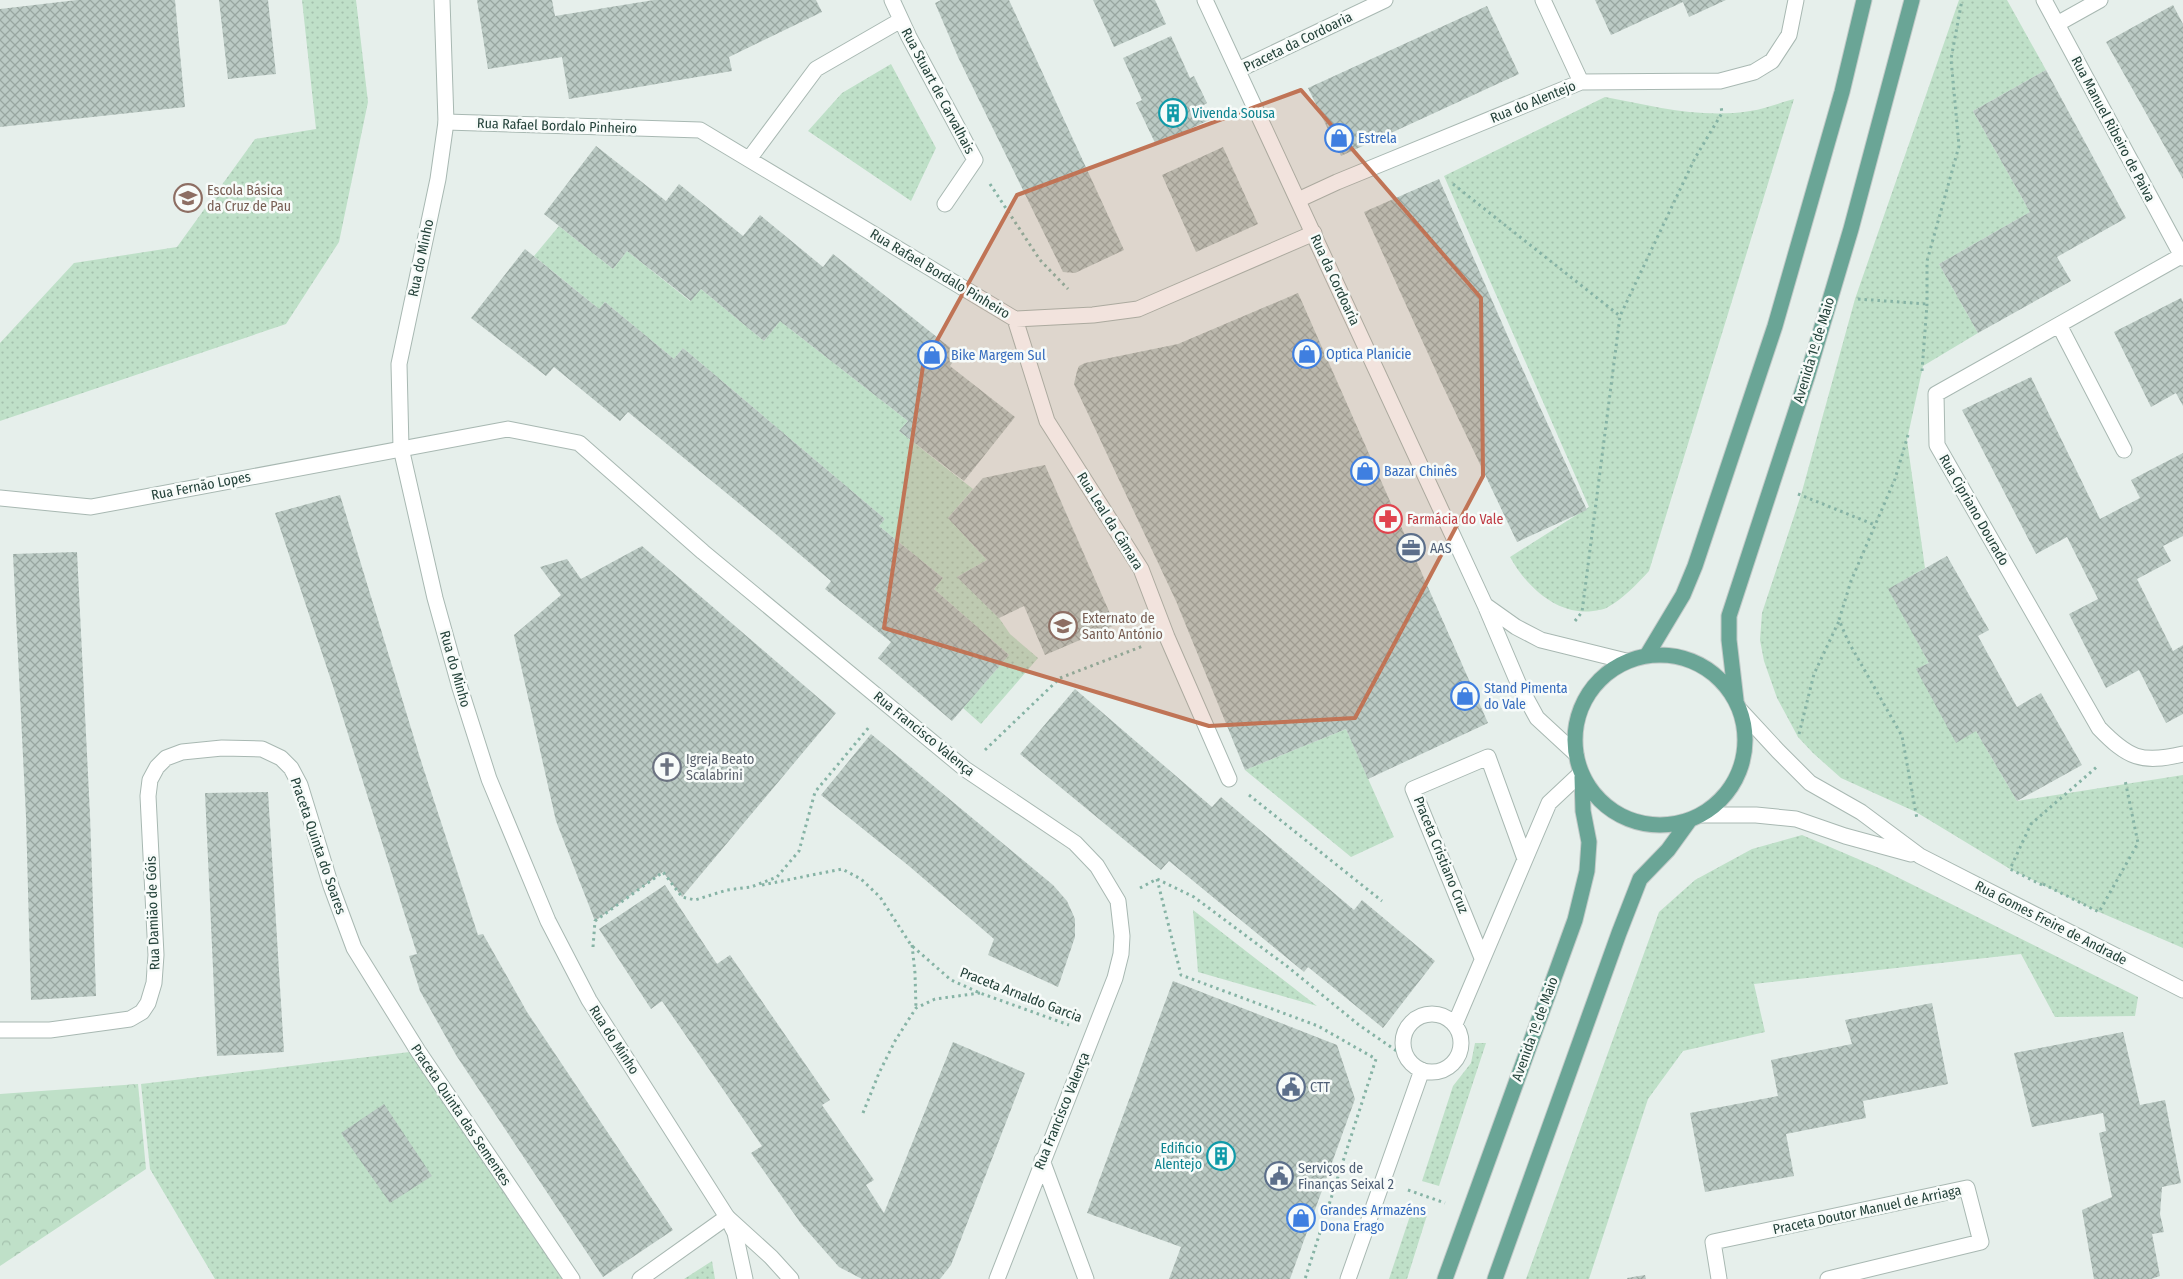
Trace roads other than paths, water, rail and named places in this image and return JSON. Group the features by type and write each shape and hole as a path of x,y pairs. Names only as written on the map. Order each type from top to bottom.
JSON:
{"main road":[{"path":"1647,655 1683,595 1695,566 1775,326 1842,92 1864,0"},
{"name":"Avenida 1º de Maio","path":"1739,705 1729,640 1729,616 1807,377 1851,229 1912,0"},
{"path":"1495,1279 1640,879 1696,818 1726,796 1741,770 1746,741 1739,705 1721,679 1699,663 1674,655 1647,655 1626,661 1607,673 1591,689 1580,709 1575,731 1576,754 1581,773 1607,808 1626,819 1646,825 1668,826 1696,818"},
{"name":"Avenida 1º de Maio","path":"1445,1279 1575,920 1587,871 1589,842 1583,811 1581,773"}],"street":[{"name":"Rua do Minho","path":"442,0 446,58 446,122 438,179 399,364 401,448 435,598 460,688 489,779 548,922 589,1000 727,1217 735,1234 745,1279"},
{"name":"Rua Stuart de Carvalhais","path":"892,0 975,160 945,204"},
{"name":"Rua da Cordoaria","path":"1205,0 1487,610 1519,685 1537,718 1576,754"},
{"name":"Praceta da Cordoaria","path":"1238,70 1385,0"},
{"path":"1543,0 1581,82"},
{"name":"Rua do Alentejo","path":"1298,200 1337,182 1581,82 1720,81 1754,72 1772,60 1789,35 1796,0"},
{"name":"Rua Manuel Ribeiro de Paiva","path":"2044,0 2182,257"},
{"path":"2057,24 2100,0"},
{"path":"749,160 816,69 901,20"},
{"name":"Rua Rafael Bordalo Pinheiro","path":"446,122 700,130 1015,319 1093,315 1138,309 1314,233"},
{"name":"Rua Cipriano Dourado","path":"2182,257 1936,394 1937,445 2098,728 2118,748 2140,758 2165,758 2183,754"},
{"name":"Rua Leal da Câmara","path":"1015,319 1047,421 1141,569 1167,637 1229,779"},
{"path":"2059,325 2124,450"},
{"name":"Rua Francisco Valença","path":"401,448 508,429 579,444 704,552 965,769 1075,843 1097,866 1118,901 1121,917 1121,954 1093,1034 1042,1160 997,1279"},
{"name":"Rua Fernão Lopes","path":"0,498 91,507 401,448"},
{"path":"1487,610 1516,627 1554,645 1626,661"},
{"path":"1739,705 1778,751 1810,783 1861,812 1920,856"},
{"name":"Praceta Quinta do Soares","path":"148,796 150,780 157,767 166,758 182,752 222,748 262,749 281,758 291,768 300,785 331,886 354,948"},
{"name":"Praceta Cristiano Cruz","path":"1482,958 1414,789 1488,757 1525,859"},
{"path":"1455,1024 1548,803 1581,773"},
{"name":"Rua Damião de Góis","path":"0,1030 50,1030 130,1019 142,1012 148,1003 154,983 156,956 148,796"},
{"path":"1696,818 1756,815 1796,819 1846,836 1920,856"},
{"name":"Rua Gomes Freire de Andrade","path":"1920,856 2183,990"},
{"name":"Praceta Quinta das Sementes","path":"354,948 418,1051 572,1279"},
{"path":"1438,1015 1455,1024 1462,1042 1456,1060 1441,1071 1432,1073 1414,1066 1404,1049 1404,1040 1412,1023 1420,1017 1438,1015"},
{"path":"1348,1279 1422,1070"},
{"path":"1042,1160 1086,1279"},
{"name":"Praceta Doutor Manuel de Arriaga","path":"1719,1279 1713,1242 1967,1188 1981,1242 1828,1279"},
{"path":"640,1279 727,1217 791,1279"}],"place":[{"name":"Vivenda Sousa","path":"1173,113"},
{"name":"Estrela","path":"1339,138"},
{"name":"Escola Básica da Cruz de Pau","path":"188,198"},
{"name":"Optica Planicie","path":"1307,354"},
{"name":"Bike Margem Sul","path":"932,355"},
{"name":"Bazar Chinês","path":"1365,471"},
{"name":"Farmácia do Vale","path":"1388,519"},
{"name":"AAS","path":"1411,548"},
{"name":"Externato de Santo António","path":"1063,626"},
{"name":"Stand Pimenta do Vale","path":"1465,696"},
{"name":"Igreja Beato Scalabrini","path":"667,767"},
{"name":"CTT","path":"1291,1087"},
{"name":"Edificio Alentejo","path":"1221,1156"},
{"name":"Serviços de Finanças Seixal 2","path":"1279,1176"},
{"name":"Grandes Armazéns Dona Erago","path":"1301,1218"}]}
